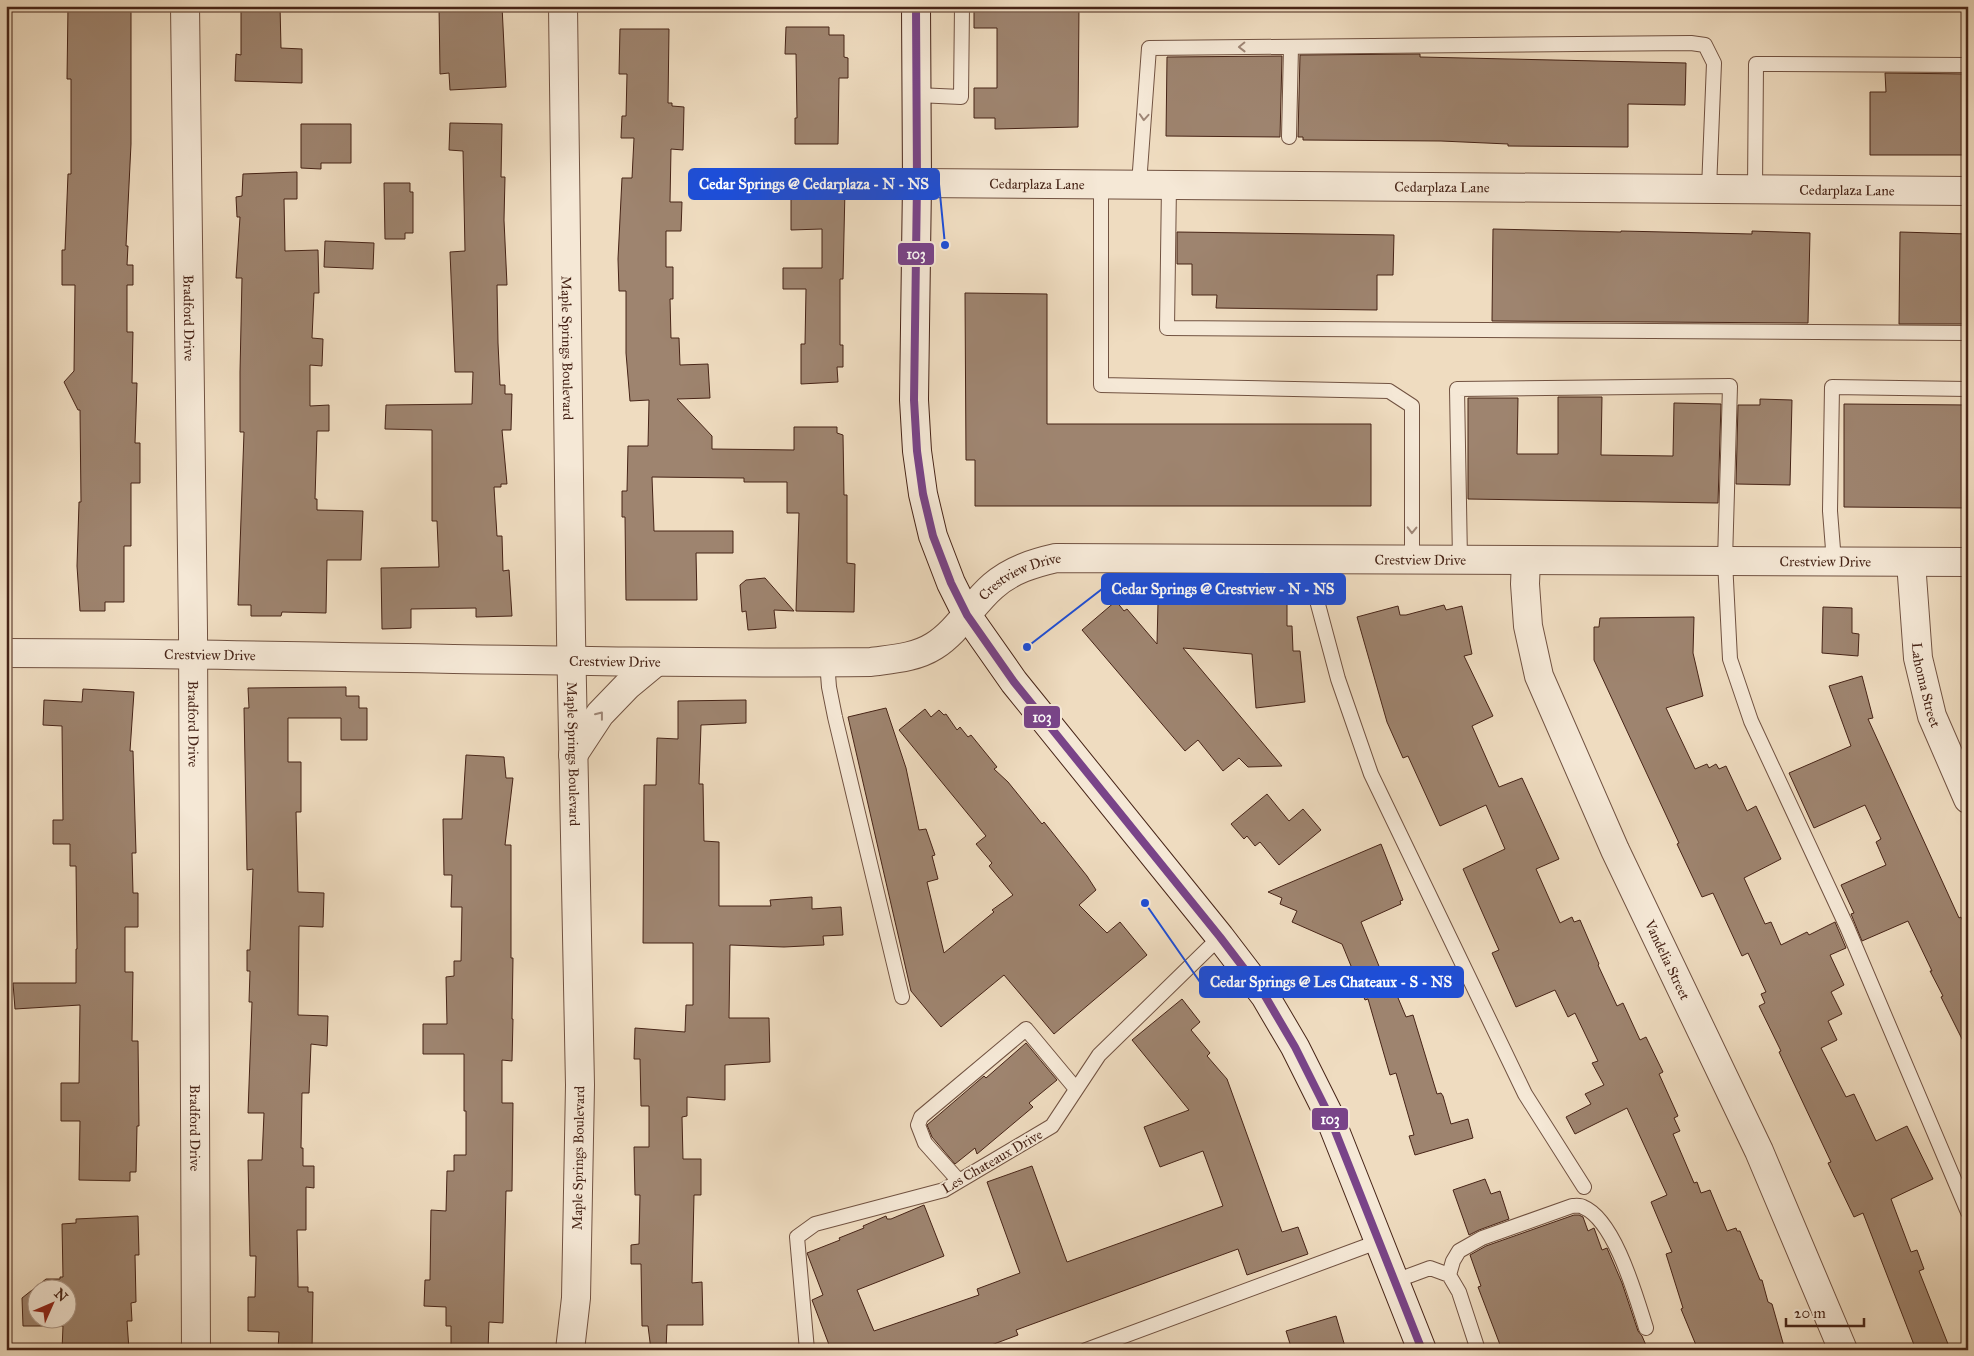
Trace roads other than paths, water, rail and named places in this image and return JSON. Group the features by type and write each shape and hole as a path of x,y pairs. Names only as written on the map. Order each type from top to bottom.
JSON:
{"street":[{"name":"Bradford Drive","path":"185,6 193,653 196,1350"},
{"name":"Maple Springs Boulevard","path":"563,6 571,661 580,1086 576,1298 570,1350"},
{"path":"916,6 917,183 914,400 917,451 923,494 934,536 951,583 967,615 1014,682 1220,937 1265,996 1295,1047 1328,1113 1422,1350"},
{"name":"Cedarplaza Lane","path":"917,183 1968,191"},
{"name":"Crestview Drive","path":"6,653 193,653 656,662 871,662 910,656 932,647 967,615 1000,580 1031,564 1056,558 1968,562"},
{"name":"Vandelia Street","path":"1526,560 1525,584 1528,626 1539,676 1615,850 1759,1150 1843,1350"},
{"name":"Lahoma Street","path":"1911,562 1918,658 1932,716 1968,800"},
{"path":"573,755 600,714 627,686 656,662"}],"lane":[{"path":"917,95 961,97 962,6"},
{"path":"1138,184 1149,48 1690,43 1705,45 1714,63 1709,189"},
{"path":"1289,137 1291,47"},
{"path":"1755,189 1756,64 1968,65"},
{"path":"1101,184 1101,385 1389,390 1412,406 1412,560"},
{"path":"1169,185 1167,328 1968,333"},
{"path":"1460,560 1457,389 1730,386 1725,561 1730,659 1751,721 1847,927 1968,1212"},
{"path":"1834,562 1830,511 1832,387 1968,389"},
{"path":"1311,559 1312,582 1338,679 1371,774 1526,1094 1584,1188"},
{"path":"827,662 829,687 835,717 902,997"},
{"name":"Les Chateaux Drive","path":"807,1350 797,1238 815,1224 944,1190 1052,1126 1100,1055 1220,937"},
{"path":"959,1181 925,1143 918,1126 921,1117 1026,1029 1076,1089"},
{"path":"1449,1275 1453,1261 1459,1251 1482,1238 1572,1206 1582,1206 1593,1213 1609,1233 1623,1259 1646,1328"},
{"path":"1086,1350 1380,1241"},
{"path":"1395,1281 1430,1268 1449,1275 1459,1292 1478,1350"}],"place":[{"name":"Cedar Springs @ Cedarplaza - N - NS","path":"945,245"},
{"name":"Cedar Springs @ Crestview - N - NS","path":"1027,647"},
{"name":"Cedar Springs @ Les Chateaux - S - NS","path":"1145,903"}]}
